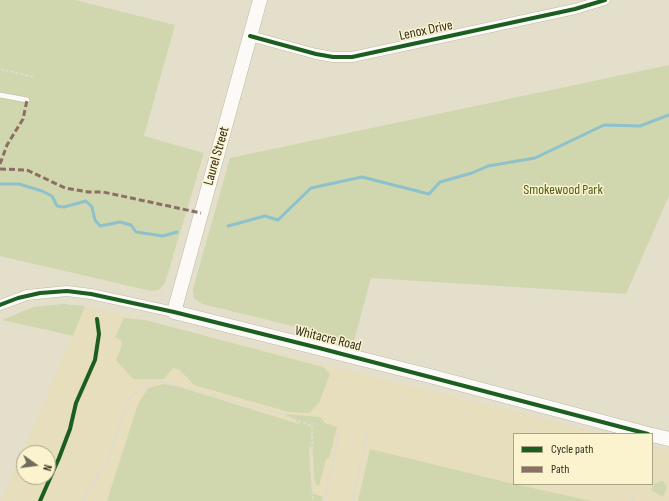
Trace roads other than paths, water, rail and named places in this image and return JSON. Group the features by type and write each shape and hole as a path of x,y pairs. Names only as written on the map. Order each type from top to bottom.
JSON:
{"street":[{"name":"Laurel Street","path":"174,312 260,0"},
{"name":"Lenox Drive","path":"250,36 316,54 333,57 352,57 574,9 605,0"},
{"name":"Whitacre Road","path":"0,305 27,295 67,291 91,294 174,312 424,374 644,433"},
{"path":"653,435 669,439"}],"lane":[{"path":"0,95 27,100"}],"waterway":[{"path":"228,226 265,216 278,220 311,188 362,177 429,194 440,182 472,173 488,166 535,158 604,125 640,126 669,115"},
{"path":"0,184 19,184 42,191 52,196 57,206 64,207 86,201 92,207 95,220 100,226 120,222 131,225 136,232 163,236 177,232"}],"park label":[{"name":"Smokewood Park","path":"563,190"}]}
